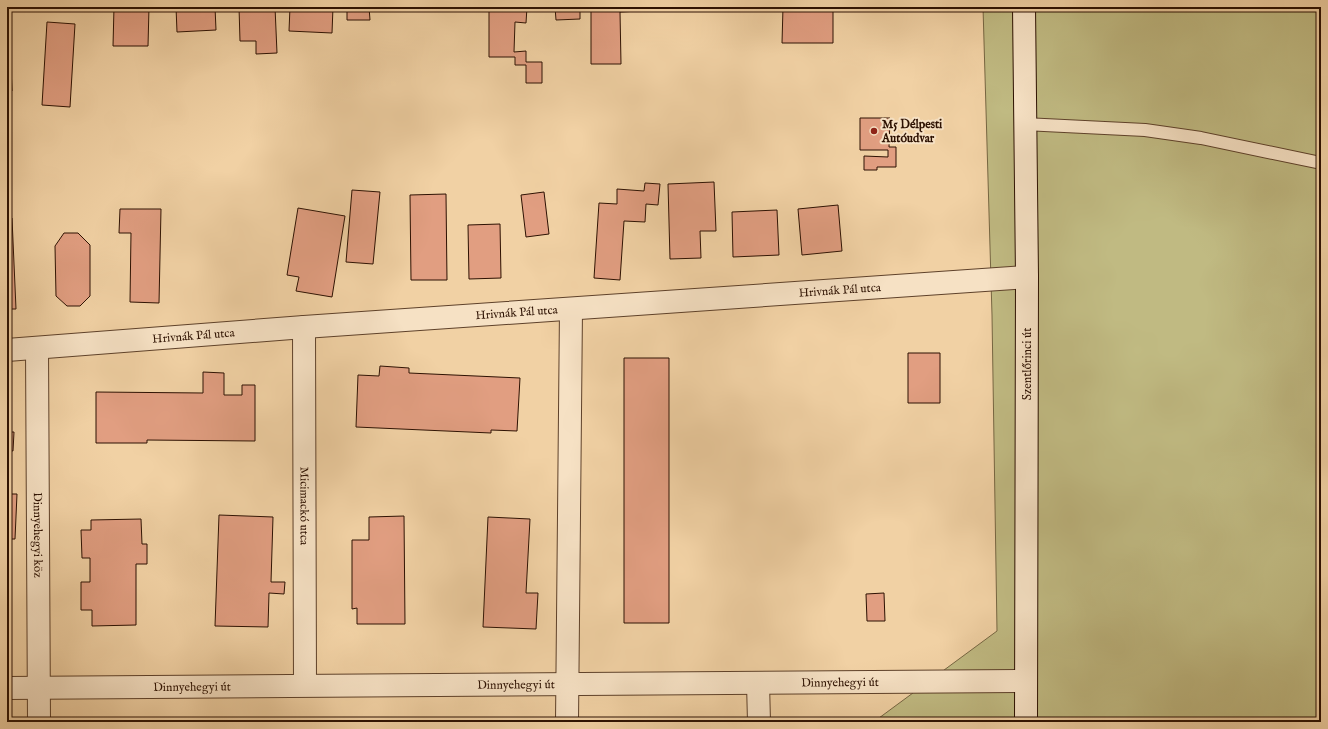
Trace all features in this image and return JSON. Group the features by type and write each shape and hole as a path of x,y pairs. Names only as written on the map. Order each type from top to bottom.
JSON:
{"street":[{"name":"Szentlőrinci út","path":"1024,7 1024,124 1027,277 1026,722"},
{"name":"Hrivnák Pál utca","path":"7,350 304,327 1027,277"},
{"path":"567,722 571,309"},
{"name":"Micimackó utca","path":"304,327 305,685"},
{"name":"Dinnyehegyi köz","path":"36,348 39,722"},
{"name":"Dinnyehegyi út","path":"7,688 1026,681"},
{"path":"758,683 759,722"}],"lane":[{"path":"1024,124 1145,130 1201,138 1321,164"}],"shaded area":[{"path":"983,7 1321,7 1321,722 880,722 879,718 997,631 992,315"}],"building":[{"path":"114,7 149,7 148,46 113,46"},
{"path":"176,7 215,7 216,30 177,32"},
{"path":"239,7 275,7 277,53 256,54 256,41 240,41"},
{"path":"290,7 333,7 332,33 289,31"},
{"path":"347,7 369,7 370,20 347,20"},
{"path":"489,7 527,7 526,23 515,22 514,52 526,51 526,62 542,62 542,83 526,83 526,65 515,65 515,57 489,57"},
{"path":"555,7 580,7 580,19 556,20"},
{"path":"591,7 640,7 640,11 620,12 621,64 591,64"},
{"path":"783,7 833,7 833,43 782,43"},
{"path":"47,22 75,24 70,107 42,105"},
{"path":"7,41 10,41 12,91 7,91"},
{"path":"860,118 890,118 889,147 896,147 896,167 877,167 877,170 864,170 864,156 888,157 888,150 860,150"},
{"path":"714,182 716,231 700,231 701,258 670,259 668,184"},
{"path":"645,183 660,184 658,205 646,204 645,222 624,221 620,280 594,278 599,203 617,204 617,189 644,191"},
{"path":"352,190 380,192 373,264 346,262"},
{"path":"544,192 549,234 526,237 521,195"},
{"path":"446,194 447,280 411,280 410,195"},
{"path":"838,205 842,251 802,255 798,209"},
{"path":"298,208 345,216 332,297 296,291 299,277 287,275"},
{"path":"120,209 161,209 159,303 130,302 131,233 119,233"},
{"path":"777,210 779,255 733,257 732,212"},
{"path":"7,218 12,218 16,309 7,309"},
{"path":"500,224 501,278 469,279 468,225"},
{"path":"64,233 78,233 90,245 90,296 80,306 67,306 56,296 55,246"},
{"path":"908,353 940,353 940,403 908,403"},
{"path":"624,358 669,358 669,623 624,623"},
{"path":"380,366 409,368 409,373 520,378 517,431 491,430 491,433 356,427 358,375 379,376"},
{"path":"203,372 224,373 224,395 242,395 242,385 255,385 255,441 147,440 147,443 96,443 96,392 203,393"},
{"path":"7,432 14,432 13,451 7,450"},
{"path":"7,494 17,494 15,539 7,539"},
{"path":"219,515 273,517 271,582 285,582 284,594 269,593 268,627 215,626"},
{"path":"404,516 405,624 357,624 357,608 352,609 352,540 369,540 369,517"},
{"path":"488,517 530,519 526,593 538,593 536,629 483,627"},
{"path":"141,519 142,544 147,544 147,564 136,564 136,625 92,626 92,610 81,610 81,582 90,582 90,558 82,558 81,530 91,530 91,520"},
{"path":"884,593 885,621 867,621 866,594"},
{"path":"89,718 220,718 220,722 89,722"}],"place":[{"name":"M5 Délpesti Autóudvar","path":"874,131"}]}
